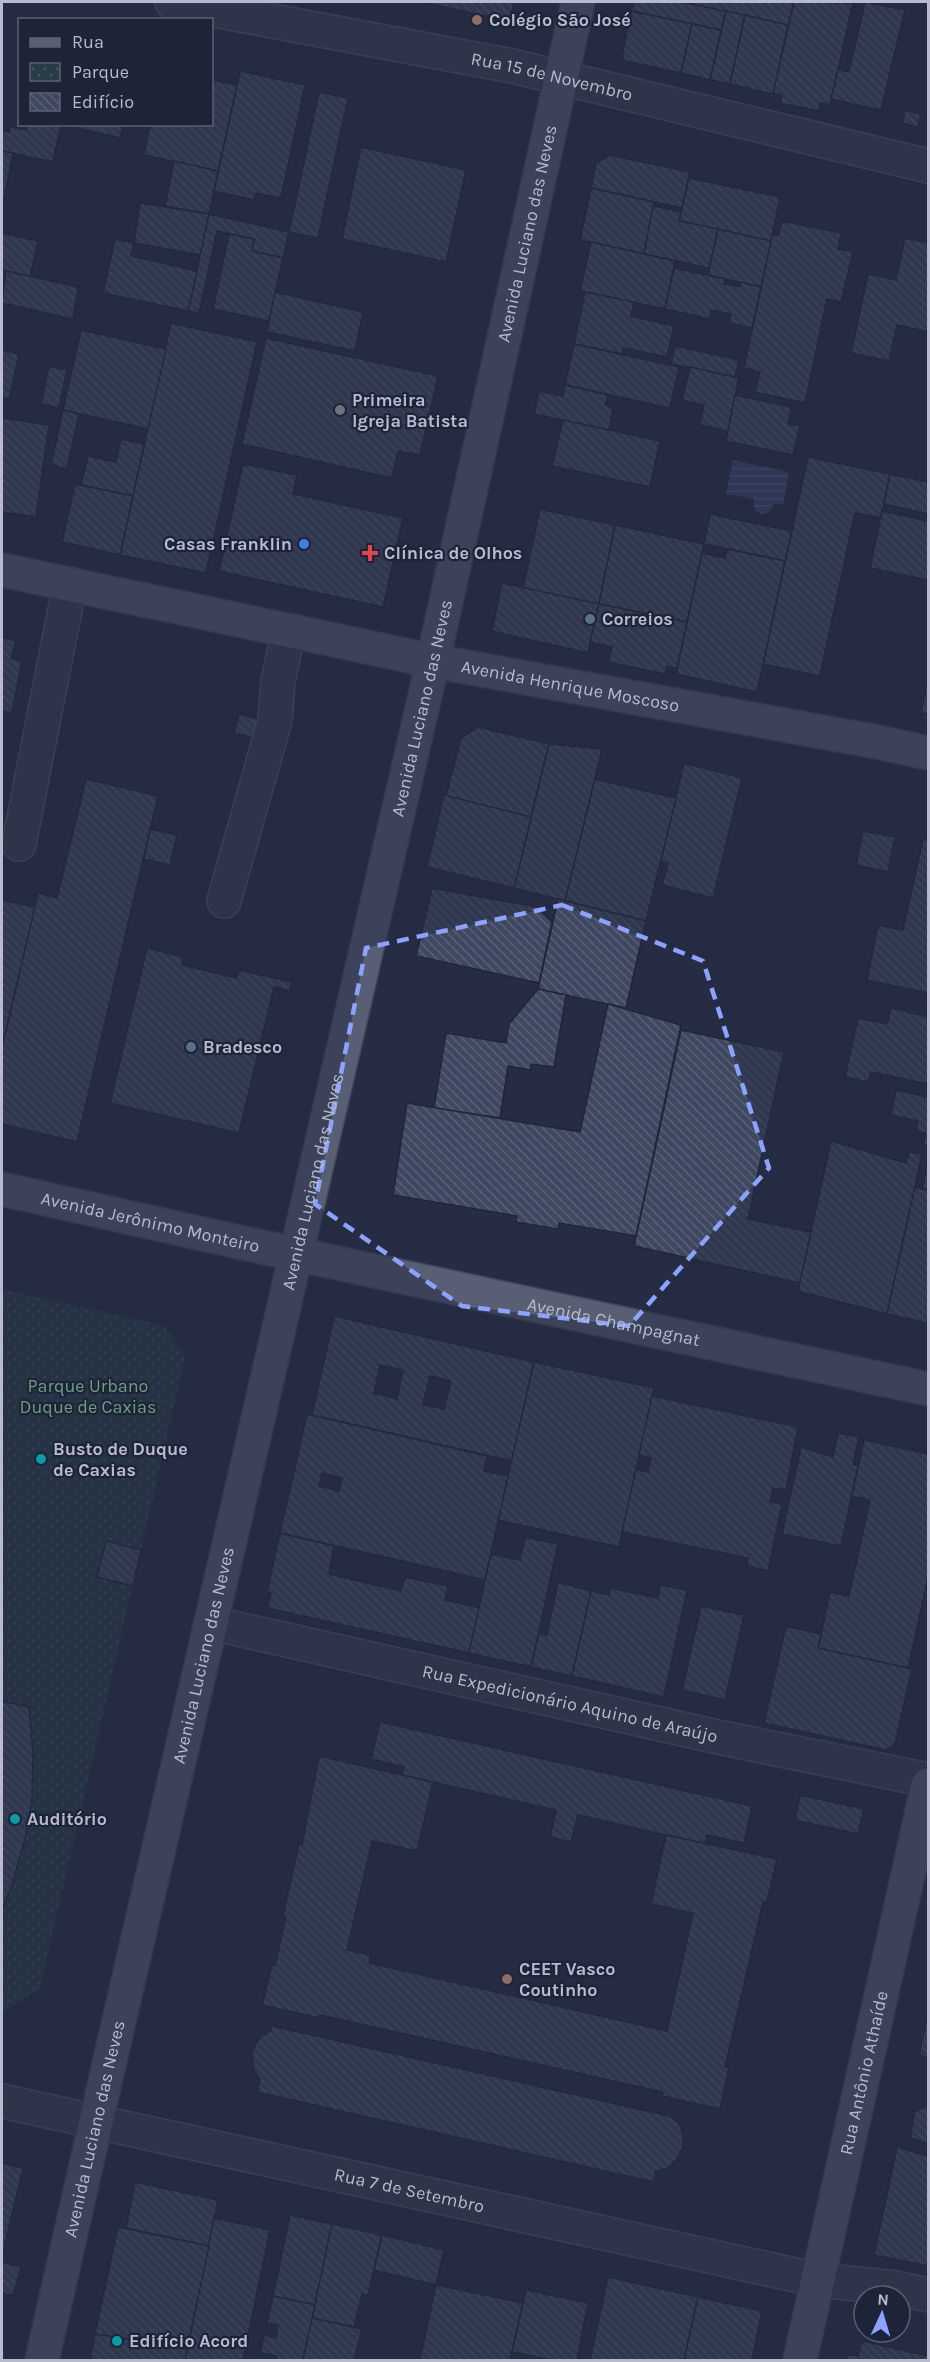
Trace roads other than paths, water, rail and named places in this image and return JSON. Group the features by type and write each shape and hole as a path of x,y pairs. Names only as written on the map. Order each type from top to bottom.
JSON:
{"main road":[{"name":"Avenida Luciano das Neves","path":"42,2361 433,661 578,2"},
{"name":"Avenida Henrique Moscoso","path":"2,570 433,661 928,753"},
{"name":"Avenida Jerônimo Monteiro","path":"2,1189 222,1239 297,1253"},
{"name":"Avenida Champagnat","path":"297,1253 928,1389"},
{"name":"Rua Antônio Athaíde","path":"800,2361 928,1785"}],"street":[{"name":"Rua 15 de Novembro","path":"172,2 512,66 928,166"},
{"path":"19,844 70,584"},
{"path":"224,901 275,720 278,682 289,630"},
{"name":"Rua Expedicionário Aquino de Araújo","path":"211,1623 718,1737 928,1780"},
{"name":"Rua 7 de Setembro","path":"2,2101 818,2280 896,2288 928,2295"}],"water":[{"path":"733,460 789,472 783,505 774,503 769,512 761,514 755,509 754,499 726,494"}],"place":[{"name":"Colégio São José","path":"477,20"},
{"name":"Primeira Igreja Batista","path":"340,410"},
{"name":"Casas Franklin","path":"304,544"},
{"name":"Clínica de Olhos","path":"370,553"},
{"name":"Correios","path":"590,619"},
{"name":"Bradesco","path":"191,1047"},
{"name":"Busto de Duque de Caxias","path":"41,1459"},
{"name":"Auditório","path":"15,1819"},
{"name":"CEET Vasco Coutinho","path":"507,1979"},
{"name":"Edifício Acord","path":"117,2341"}],"park label":[{"name":"Parque Urbano Duque de Caxias","path":"88,1396"}]}
